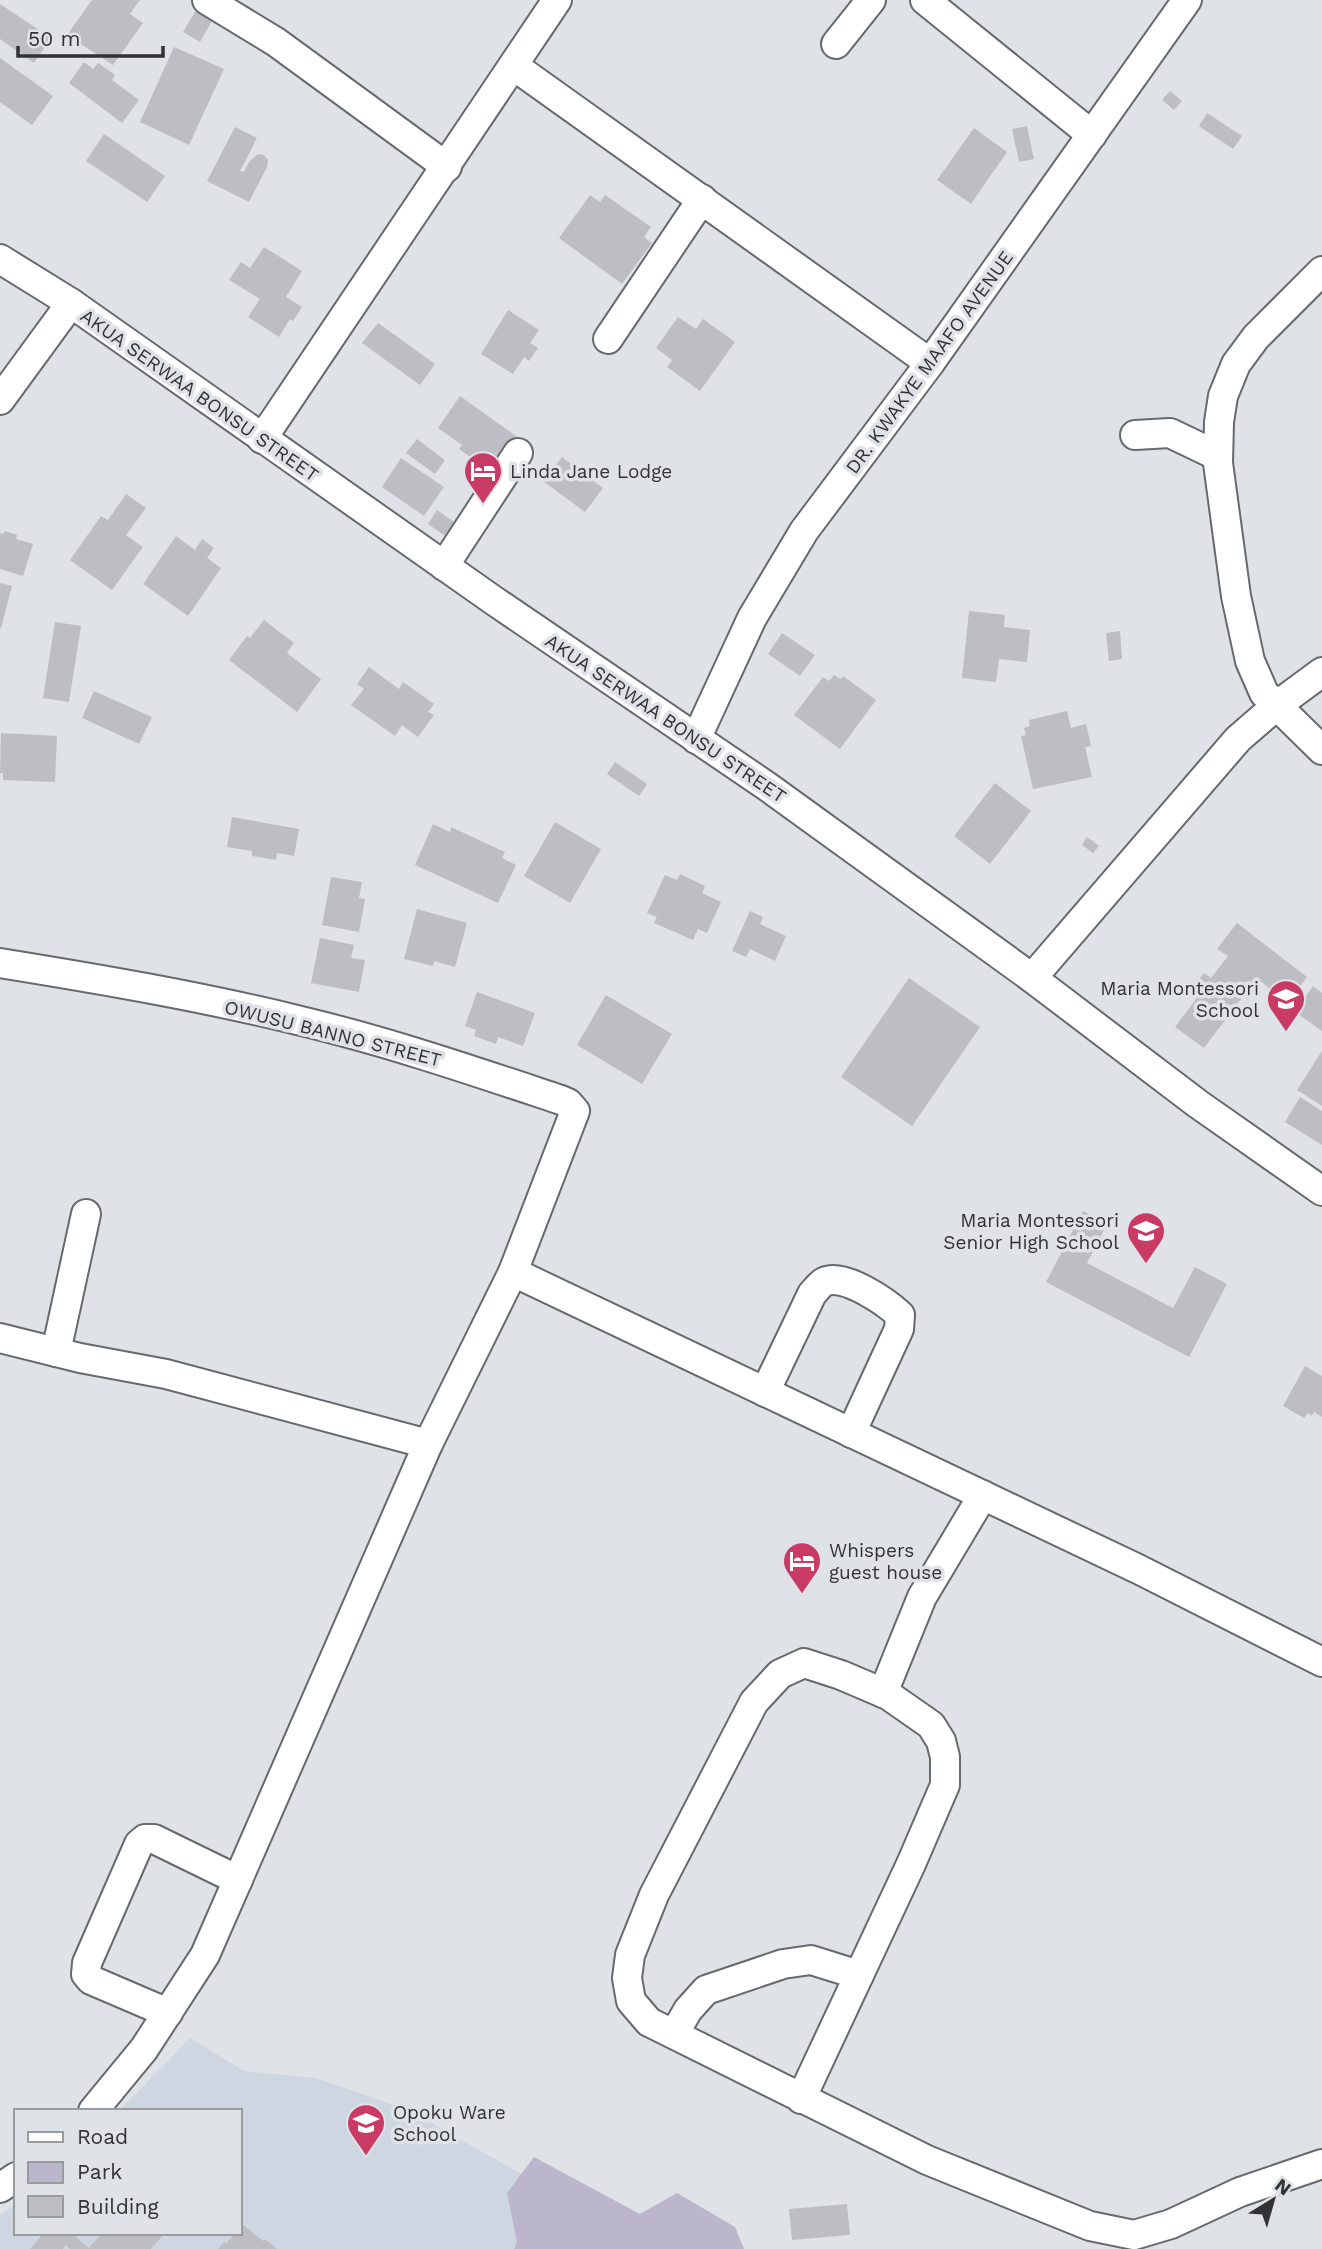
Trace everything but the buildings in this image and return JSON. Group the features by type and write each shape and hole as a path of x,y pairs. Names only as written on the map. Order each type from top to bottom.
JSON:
{"street":[{"path":"207,0 276,42 447,167"},
{"path":"262,439 557,0"},
{"path":"836,44 872,0"},
{"path":"925,0 1092,135"},
{"name":"DR. KWAKYE MAAFO AVENUE","path":"696,739 752,618 804,531 930,363 1187,0"},
{"path":"514,66 930,363"},
{"path":"608,339 702,199"},
{"name":"AKUA SERWAA BONSU STREET","path":"0,259 71,303 444,566 768,787 1032,978 1198,1104 1322,1192"},
{"path":"1322,271 1256,337 1236,364 1223,396 1218,456 1228,546 1250,661 1264,692 1322,750"},
{"path":"0,400 71,303"},
{"path":"1135,435 1170,433 1218,456"},
{"path":"444,566 518,453"},
{"path":"1032,978 1238,739 1276,706 1322,672"},
{"name":"OWUSU BANNO STREET","path":"0,963 93,978 297,1020 453,1063 568,1103 575,1111 513,1272"},
{"path":"56,1352 86,1214"},
{"path":"95,2109 144,2049 205,1955 428,1444 513,1272 1138,1569 1322,1662"},
{"path":"765,1392 812,1294 824,1282 839,1279 885,1301 900,1315 899,1329 851,1433"},
{"path":"0,1338 166,1374 428,1444"},
{"path":"883,1693 922,1597 983,1495"},
{"path":"802,2099 945,1785 945,1757 941,1741 932,1726 883,1693 804,1663 780,1674 754,1702 654,1895 630,1955 627,1978 631,2001 649,2022 802,2099 927,2160 1090,2226 1134,2235 1171,2224 1240,2192 1322,2164"},
{"path":"168,2013 90,1980 86,1974 87,1963 139,1844 145,1839 154,1839 238,1880"},
{"path":"674,2034 688,2010 706,1990 783,1964 811,1961 859,1975"}],"shaded area":[{"name":"Opoku Ware School","path":"190,2038 244,2071 316,2078 411,2111 577,2206 659,2249 0,2249 0,2215 14,2205 14,2235 242,2235 242,2109 121,2109"}],"green space":[{"path":"534,2157 640,2214 677,2193 735,2227 744,2249 514,2249 517,2242 507,2193"}],"place":[{"name":"Linda Jane Lodge","path":"483,505"},
{"name":"Maria Montessori School","path":"1286,1033"},
{"name":"Maria Montessori Senior High School","path":"1146,1265"},
{"name":"Whispers guest house","path":"802,1595"},
{"name":"Opoku Ware School","path":"366,2157"}]}
